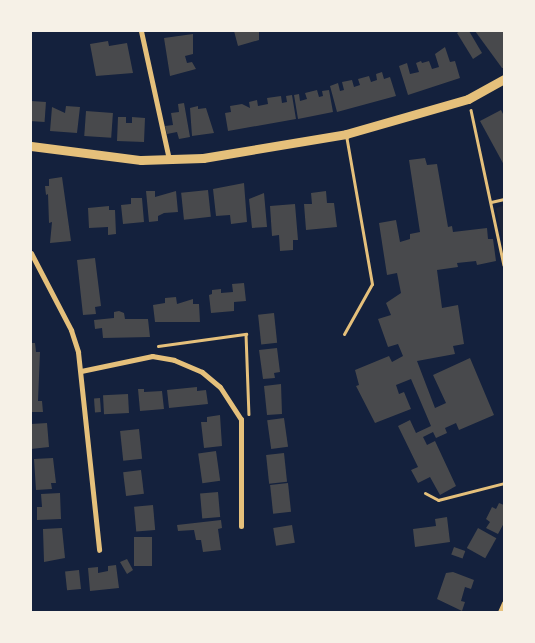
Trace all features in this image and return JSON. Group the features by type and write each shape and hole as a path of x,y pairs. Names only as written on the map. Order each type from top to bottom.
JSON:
{"street":[{"path":"141,31 169,159"},
{"path":"31,146 89,155 169,159 203,158 346,134 468,99 504,79"},
{"path":"31,253 71,330 80,371 99,550"},
{"path":"80,371 152,356 174,360 202,372 220,387 241,419 241,526"},
{"path":"500,612 504,603"}],"lane":[{"path":"344,334 372,284 346,134"},
{"path":"425,493 438,500 504,483"}],"path":[{"path":"468,99 504,265"},
{"path":"491,202 504,199"},
{"path":"152,356 158,346 246,334 250,414 241,419"}],"shaded area":[{"path":"504,205 504,246 496,208"}],"building":[{"path":"234,31 259,31 259,40 238,46"},
{"path":"469,31 482,53 473,59 457,33"},
{"path":"475,31 504,31 504,68 502,68"},
{"path":"193,34 193,54 185,56 187,63 192,62 196,69 170,76 164,38"},
{"path":"108,41 109,46 127,43 133,73 96,76 90,44"},
{"path":"445,47 450,62 455,61 460,78 408,95 399,66 407,63 410,74 419,72 416,63 421,61 422,63 429,61 432,69 439,67 435,54"},
{"path":"382,72 384,79 390,77 396,96 337,112 330,86 338,83 340,91 344,90 342,82 352,80 354,87 360,85 358,79 369,76 371,82 377,80 376,74"},
{"path":"317,90 319,97 323,96 322,91 329,90 333,112 298,119 294,95 299,94 300,101 307,99 305,93"},
{"path":"292,95 296,119 228,131 225,113 231,112 230,106 242,104 250,108 249,102 257,100 258,106 268,104 267,98 281,96 282,103 287,102 286,96"},
{"path":"31,101 46,102 45,122 31,121"},
{"path":"184,103 190,137 179,139 177,132 167,134 165,126 173,125 171,113 179,112 178,104"},
{"path":"66,106 80,107 77,133 50,131 52,107 65,113"},
{"path":"198,106 198,109 206,108 214,133 192,136 190,108"},
{"path":"501,110 504,116 504,165 480,121"},
{"path":"86,111 113,113 111,138 84,136"},
{"path":"118,117 126,117 126,123 132,123 132,117 145,118 144,142 117,141"},
{"path":"425,158 427,165 437,164 448,227 452,226 453,232 487,228 488,239 493,239 496,261 477,265 476,261 457,263 458,267 437,270 442,308 458,305 464,344 453,346 455,354 417,361 435,408 446,403 433,375 470,358 494,415 459,430 456,423 445,428 447,433 436,438 433,432 423,437 427,445 435,441 456,486 440,495 430,477 418,483 411,470 418,467 398,426 410,420 416,433 431,426 411,379 396,385 399,394 404,392 411,409 375,423 356,386 359,385 355,370 389,356 392,362 403,356 398,344 388,347 378,319 391,315 386,303 401,293 397,273 387,275 379,223 396,220 400,242 410,239 410,234 420,232 409,160"},
{"path":"62,177 71,241 50,243 52,222 49,223 48,194 46,195 45,186 49,186 49,179"},
{"path":"244,183 247,222 231,224 230,215 216,216 213,189"},
{"path":"208,190 211,217 184,220 181,193"},
{"path":"146,191 155,191 155,197 176,191 178,212 164,213 158,216 158,221 149,222"},
{"path":"326,191 327,203 334,203 337,227 306,230 304,204 312,204 311,193"},
{"path":"264,193 267,227 252,228 249,199"},
{"path":"131,198 142,198 144,222 123,224 121,205 131,204"},
{"path":"295,204 298,240 293,240 293,250 280,251 279,235 272,236 270,206"},
{"path":"109,206 109,210 115,210 116,234 108,235 108,227 89,228 88,208"},
{"path":"95,258 101,306 95,307 96,314 83,315 77,260"},
{"path":"244,283 246,301 234,302 234,311 211,313 209,295 212,294 212,290 221,289 221,293 233,292 232,284"},
{"path":"176,297 177,304 193,299 193,304 199,304 200,322 155,322 153,305 165,303 165,298"},
{"path":"114,312 124,313 125,319 148,319 150,337 103,338 102,328 95,329 94,320 114,318"},
{"path":"274,313 277,343 261,345 258,315"},
{"path":"31,343 35,343 36,352 40,352 38,401 42,401 43,412 31,412"},
{"path":"277,348 280,372 274,373 275,378 263,379 259,350"},
{"path":"281,384 282,414 267,415 264,386"},
{"path":"197,387 197,391 206,390 208,404 169,408 167,390"},
{"path":"138,389 144,389 144,392 162,391 164,409 140,411"},
{"path":"128,394 129,413 104,414 103,395"},
{"path":"94,398 100,398 101,412 95,412"},
{"path":"220,415 222,446 204,448 201,422 207,422 207,417"},
{"path":"284,418 288,447 271,449 267,420"},
{"path":"47,423 49,447 31,449 31,424"},
{"path":"139,429 142,459 123,461 120,431"},
{"path":"216,451 220,481 202,483 198,454"},
{"path":"284,453 287,482 269,484 266,455"},
{"path":"53,458 56,483 51,483 52,489 36,490 34,459"},
{"path":"141,470 144,494 126,496 123,472"},
{"path":"288,483 291,512 273,514 270,485"},
{"path":"218,492 220,517 202,518 200,494"},
{"path":"60,493 61,519 37,520 37,507 42,507 41,494"},
{"path":"499,503 504,505 504,523 498,534 486,528 490,522 486,519 492,507 496,509"},
{"path":"153,505 155,530 136,532 134,507"},
{"path":"447,517 450,542 415,547 413,529 436,526 435,519"},
{"path":"221,520 222,528 218,529 221,550 203,552 201,540 196,540 194,530 178,531 177,525"},
{"path":"292,525 295,543 276,546 273,528"},
{"path":"62,528 65,558 44,562 43,529"},
{"path":"478,528 496,538 485,558 467,548"},
{"path":"134,537 152,537 152,566 134,566"},
{"path":"454,547 465,551 463,559 451,555"},
{"path":"127,559 133,570 127,574 120,562"},
{"path":"116,565 119,588 90,591 88,568 98,567 98,573 108,571 108,566"},
{"path":"79,570 81,589 67,590 65,571"},
{"path":"453,572 474,580 471,589 465,587 461,601 465,602 462,611 437,599 446,573"}]}
